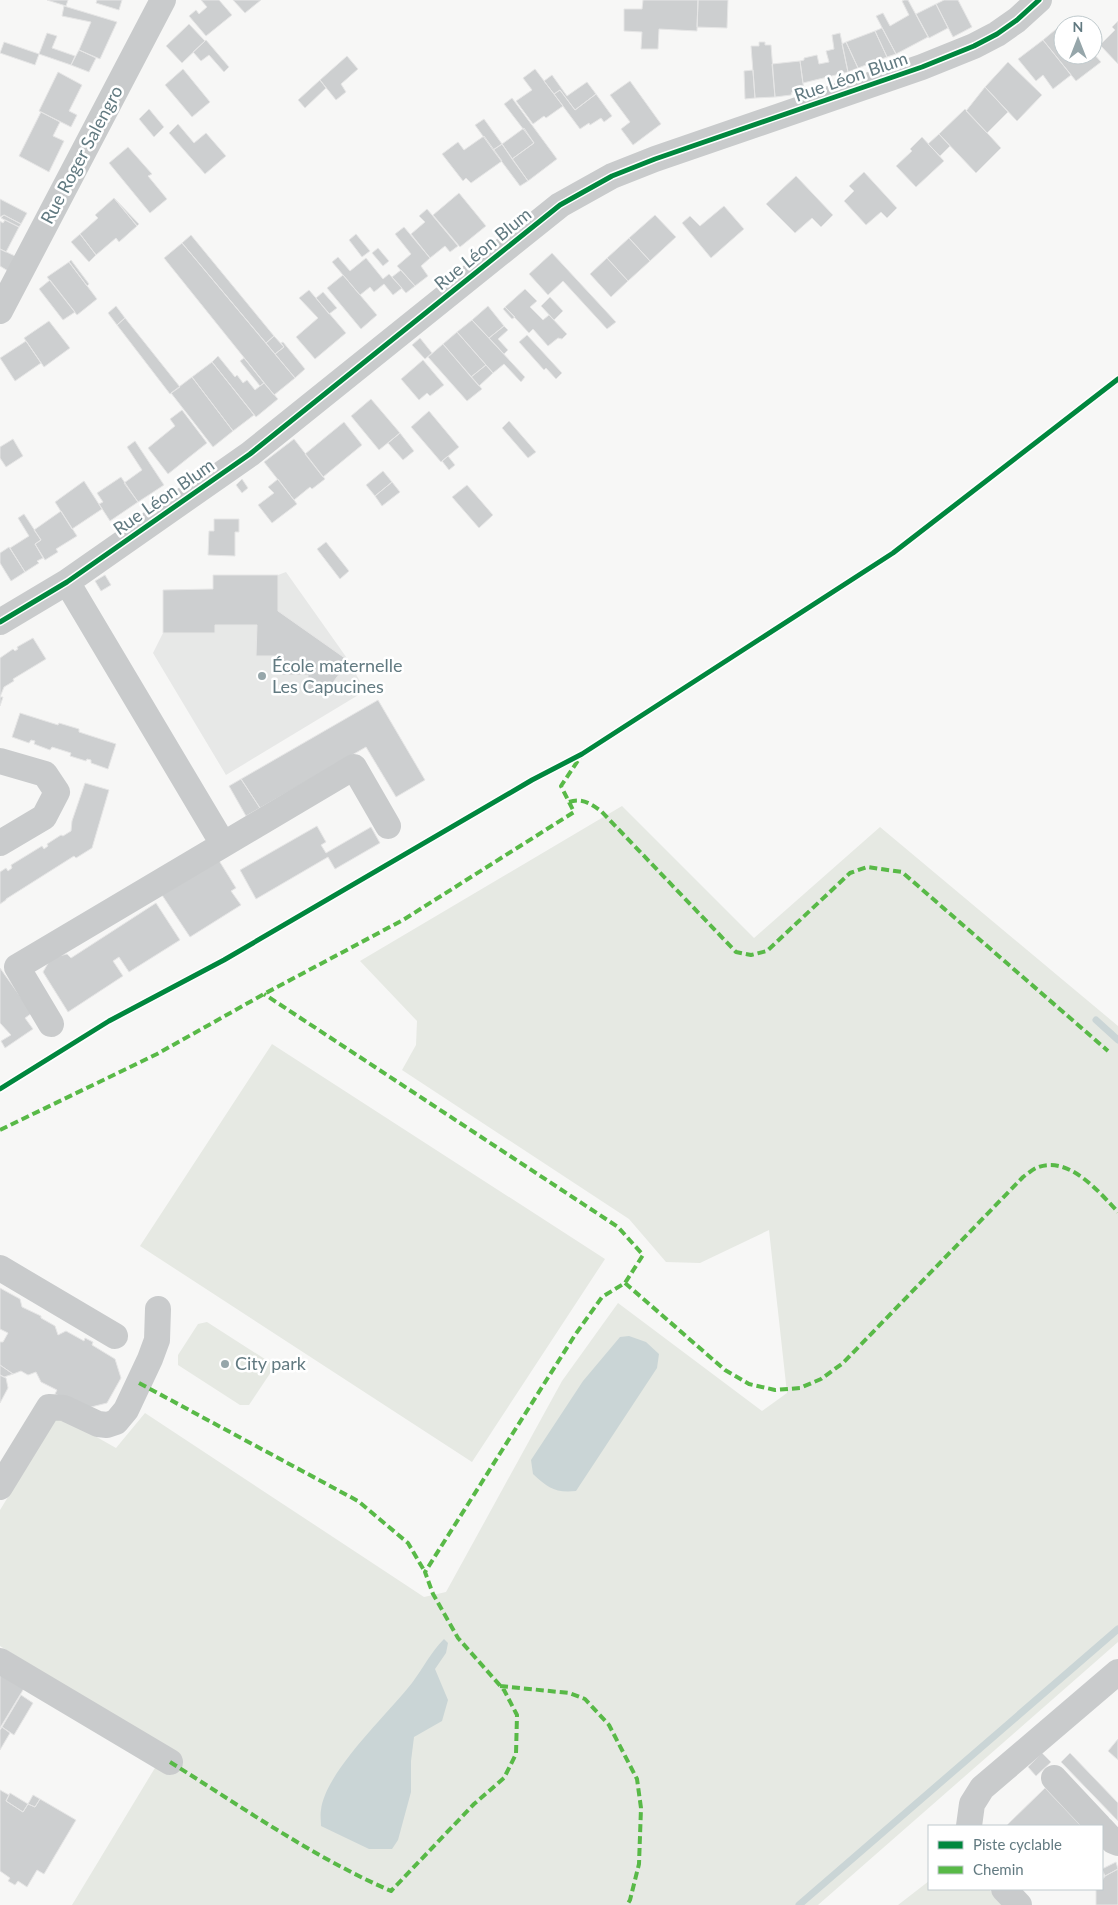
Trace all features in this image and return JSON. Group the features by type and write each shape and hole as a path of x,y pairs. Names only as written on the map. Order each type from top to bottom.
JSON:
{"street":[{"name":"Rue Roger Salengro","path":"0,311 163,0"},
{"name":"Rue Léon Blum","path":"0,622 67,582 250,454 560,205 612,176 637,166 724,134 913,71 974,46 1010,24 1039,0"},
{"path":"67,582 223,844"},
{"path":"0,761 45,774 56,792 44,817 0,843"},
{"path":"51,1024 17,966 354,767 388,826"},
{"path":"0,1268 115,1336"},
{"path":"0,1488 49,1407 64,1408 98,1424 107,1425 116,1422 126,1410 150,1359 157,1340 158,1309"},
{"path":"0,1662 170,1762"},
{"path":"969,1825 972,1804 982,1788 1118,1672"},
{"path":"1054,1778 1098,1825"},
{"path":"1103,1830 1113,1841 1118,1843"},
{"path":"1005,1890 1019,1905"}],"shaded area":[{"name":"École maternelle Les Capucines","path":"286,572 349,661 365,691 226,775 153,653 163,633 163,590 213,589 213,575 278,575"},
{"path":"622,806 754,938 880,827 1118,1026 1118,1642 818,1905 72,1905 167,1748 0,1646 0,1510 58,1415 116,1448 145,1413 424,1597 446,1592 562,1381 618,1303 762,1411 787,1393 769,1230 700,1263 666,1262 629,1219 402,1070 416,1045 417,1021 360,961"},
{"path":"272,1044 605,1259 472,1462 140,1246"},
{"name":"City park","path":"207,1322 271,1363 273,1369 249,1405 240,1405 178,1365 178,1355 198,1324"},
{"path":"629,1336 646,1342 659,1354 657,1368 576,1491 552,1489 533,1474 531,1460 583,1381 620,1337"},
{"path":"444,1639 448,1643 446,1653 435,1669 448,1700 442,1721 414,1737 411,1761 411,1792 398,1840 392,1849 369,1849 321,1826 321,1810 325,1795 345,1761 412,1683"},
{"path":"928,1882 928,1890 990,1890 1003,1905 898,1905"}],"building":[{"path":"47,0 68,0 66,6"},
{"path":"97,0 122,0 119,10 96,3"},
{"path":"201,0 219,0 232,15 206,36 189,16 196,10 199,14 207,7"},
{"path":"233,0 261,0 245,13"},
{"path":"643,0 698,0 697,31 659,29 658,49 641,49 642,32 624,31 624,9 642,9"},
{"path":"698,0 728,0 727,28 697,27"},
{"path":"908,0 928,37 896,54 876,16 883,13 890,26 909,15 902,1"},
{"path":"944,0 958,0 972,27 953,37 936,4"},
{"path":"936,4 948,28 929,38 916,14"},
{"path":"64,6 117,22 100,59 79,50 91,22 62,16"},
{"path":"1118,21 1118,64 1103,48 1103,42 1115,30 1112,27"},
{"path":"189,24 205,41 182,63 166,46"},
{"path":"882,28 896,54 887,57 875,31"},
{"path":"875,31 887,57 858,68 846,42"},
{"path":"1053,32 1053,52 1043,40"},
{"path":"47,33 57,36 52,48 75,56 71,65 39,54"},
{"path":"840,33 848,72 803,83 800,61 817,55 819,64 829,62 826,51 834,49 832,35"},
{"path":"206,40 229,67 224,72 209,55 201,61 193,52"},
{"path":"1043,40 1053,52 1053,65 1063,65 1071,75 1053,89 1043,75 1036,81 1018,59"},
{"path":"4,42 39,54 35,65 0,53"},
{"path":"759,42 771,45 775,97 755,98 751,46 759,46"},
{"path":"846,42 858,68 848,72 842,44"},
{"path":"79,50 96,58 89,72 71,65"},
{"path":"347,56 358,69 341,84 346,92 336,100 320,80"},
{"path":"800,61 804,91 775,97 772,64"},
{"path":"1008,62 1042,95 1017,121 985,87"},
{"path":"1063,65 1097,65 1076,81"},
{"path":"183,69 210,102 192,117 165,85"},
{"path":"535,69 563,106 546,118 544,116 533,124 516,101 532,90 523,78"},
{"path":"753,70 755,98 745,99 744,71"},
{"path":"58,72 82,85 69,111 77,115 71,127 39,111"},
{"path":"552,75 567,96 587,82 596,94 575,110 560,90 554,94 544,81"},
{"path":"320,80 326,88 305,108 298,100"},
{"path":"630,81 661,124 633,145 621,129 630,122 610,95"},
{"path":"985,87 1008,112 987,133 966,111"},
{"path":"560,90 575,110 596,94 612,116 604,122 601,118 580,129 554,94"},
{"path":"512,98 557,159 528,181 512,159 534,143 504,104"},
{"path":"149,109 164,127 154,137 139,119"},
{"path":"965,109 1001,148 976,173 939,134"},
{"path":"41,112 60,122 53,136 64,141 49,172 19,156"},
{"path":"484,119 502,144 493,150 475,125"},
{"path":"178,124 194,143 206,133 226,156 205,174 169,133"},
{"path":"524,128 534,143 512,159 502,144"},
{"path":"939,134 950,146 940,156 928,144"},
{"path":"484,136 502,161 471,183 466,178 463,181 442,154 458,142 464,150"},
{"path":"922,137 944,161 916,187 896,166 912,151 910,149"},
{"path":"502,144 528,181 520,186 493,150"},
{"path":"128,147 152,174 148,176 167,199 150,213 109,163"},
{"path":"864,172 897,208 887,218 881,212 866,225 844,201 854,191 849,186"},
{"path":"796,176 833,215 821,227 812,218 795,233 766,204"},
{"path":"459,193 486,226 460,247 433,215"},
{"path":"114,198 139,224 137,226"},
{"path":"114,198 137,226 119,242 116,238 96,255 80,234 98,218 95,215"},
{"path":"0,199 27,213 21,224 4,215 0,217"},
{"path":"724,206 744,229 711,258 682,223 690,216 700,226"},
{"path":"427,209 458,246 450,252 445,246 430,258 411,234 425,222 419,216"},
{"path":"4,215 21,224 19,227 1,218"},
{"path":"655,215 676,237 650,261 629,238"},
{"path":"5,220 19,227 6,252 0,249 0,221 3,223"},
{"path":"404,227 430,258 421,266 428,276 415,286 397,266 411,254 395,234"},
{"path":"80,234 96,255 89,262 71,242"},
{"path":"356,234 370,251 362,257 349,240"},
{"path":"191,235 274,336 266,343 182,243"},
{"path":"629,238 650,261 628,281 607,258"},
{"path":"182,243 295,378 274,395 164,258"},
{"path":"378,248 389,261 383,266 372,253"},
{"path":"0,249 15,256 8,271 0,266"},
{"path":"552,253 616,322 607,329 563,281 548,295 529,274"},
{"path":"338,257 350,271 366,258 383,279 389,274 402,288 393,295 384,284 374,292 370,287 360,295 332,262"},
{"path":"607,258 628,281 611,297 590,274"},
{"path":"71,260 89,284 87,286 69,262"},
{"path":"69,262 97,299 77,315 47,277"},
{"path":"401,270 415,286 406,293 392,277"},
{"path":"343,275 377,315 361,329 327,288"},
{"path":"50,280 75,312 63,320 39,289"},
{"path":"525,289 537,301 530,307 543,320 549,315 567,334 562,339 558,338 548,346 533,329 529,333 505,307"},
{"path":"309,290 346,333 315,359 296,337 318,318 299,298"},
{"path":"323,292 337,308 329,314 316,298"},
{"path":"550,297 563,311 554,320 541,306"},
{"path":"116,306 125,318 117,325 108,313"},
{"path":"488,306 504,326 489,338 472,320"},
{"path":"505,307 515,317 512,319 503,309"},
{"path":"125,318 180,387 170,394 117,325"},
{"path":"472,320 525,377 521,382 504,364 493,373 457,332"},
{"path":"49,321 70,348 44,367 24,338"},
{"path":"504,326 508,330 498,339 508,350 504,354 489,338"},
{"path":"457,332 486,365 471,377 443,344"},
{"path":"527,335 562,373 556,379 546,368 544,370 519,342"},
{"path":"274,336 284,347 275,354 266,343"},
{"path":"420,338 432,353 425,359 412,345"},
{"path":"26,341 41,363 15,381 0,358"},
{"path":"283,342 305,369 295,378 275,354 284,347 281,343"},
{"path":"443,344 482,389 467,401 428,357"},
{"path":"218,356 235,377 237,375 243,383 247,380 255,390 264,383 278,399 256,417 212,362"},
{"path":"244,358 264,383 260,386 240,361"},
{"path":"423,360 444,385 430,396 427,393 419,400 401,379"},
{"path":"212,362 254,415 233,431 192,377"},
{"path":"486,365 493,373 479,386 471,377"},
{"path":"192,377 233,431 213,447 171,393"},
{"path":"371,399 400,433 379,450 351,416"},
{"path":"182,410 207,443 168,474 148,448 175,426 170,419"},
{"path":"429,411 459,447 441,462 411,427"},
{"path":"509,421 536,452 528,458 502,428"},
{"path":"344,422 362,445 323,477 305,454"},
{"path":"400,433 414,451 403,460 388,443"},
{"path":"13,439 23,456 6,467 0,458 0,447"},
{"path":"294,439 325,479 312,489 310,487 294,500 264,462"},
{"path":"135,441 164,485 138,502 124,483 142,470 127,447"},
{"path":"448,456 455,465 449,470 442,461"},
{"path":"383,471 392,482 375,496 366,485"},
{"path":"121,477 138,502 110,521 99,504 103,502 97,493"},
{"path":"242,479 248,488 242,493 236,485"},
{"path":"278,479 297,504 272,523 258,505 274,493 268,487"},
{"path":"84,481 102,509 72,529 55,502"},
{"path":"392,482 400,492 382,506 375,496"},
{"path":"467,485 493,515 479,528 452,497"},
{"path":"61,511 77,536 56,549 58,552 45,560 35,544 41,540 34,530"},
{"path":"24,514 41,540 35,544 43,558 25,572 10,548 29,536 18,518"},
{"path":"214,519 239,519 239,532 235,532 235,556 208,555 209,531 214,531"},
{"path":"326,542 349,571 340,579 317,549"},
{"path":"9,547 25,572 11,581 0,563 0,553"},
{"path":"105,575 111,585 101,591 95,581"},
{"path":"213,575 278,575 278,611 349,661 334,681 334,693 308,693 308,675 282,675 282,656 256,656 257,625 215,625 215,633 163,633 163,590 213,589"},
{"path":"33,638 46,659 13,679 14,681 4,687 0,697 0,658 13,649 15,651 18,649 17,647"},
{"path":"378,700 425,780 396,797 366,747 260,808 241,779"},
{"path":"20,713 58,725 59,723 79,729 79,732 116,744 108,769 91,763 91,760 87,759 86,761 70,756 71,753 52,747 50,750 34,744 35,741 31,740 29,743 12,737"},
{"path":"241,779 260,808 246,816 229,786"},
{"path":"85,783 109,790 92,848 76,858 74,856 0,904 0,872 6,868 8,871 12,868 11,865 42,846 44,849 48,846 47,844 71,831 72,821"},
{"path":"317,826 326,842 321,845 326,853 371,827 380,843 335,869 328,857 256,899 240,870"},
{"path":"218,859 236,888 231,891 241,905 190,937 162,895"},
{"path":"156,903 180,940 129,972 119,957 113,961 123,976 68,1012 43,972 51,958 67,954 71,958"},
{"path":"0,968 32,1013 25,1018 33,1029 5,1048 1,1041 11,1035 0,1023"},
{"path":"0,1288 20,1299 22,1307 41,1316 41,1318 55,1326 58,1335 66,1331 84,1341 85,1338 93,1342 92,1345 115,1359 121,1378 107,1403 87,1408 55,1394 57,1390 41,1382 36,1372 28,1375 21,1371 13,1374 0,1365 0,1342 3,1342 8,1333 0,1329"},
{"path":"0,1365 13,1374 4,1377 0,1375"},
{"path":"0,1375 6,1378 8,1388 0,1403"},
{"path":"0,1670 26,1685 0,1728"},
{"path":"21,1695 33,1703 14,1735 2,1727"},
{"path":"2,1727 10,1733 0,1750 0,1730"},
{"path":"1118,1739 1118,1760 1108,1751"},
{"path":"1042,1753 1051,1762 1036,1776 1028,1767"},
{"path":"1070,1753 1118,1803 1118,1821 1061,1762"},
{"path":"1045,1788 1080,1825 1007,1825"},
{"path":"0,1790 9,1795 6,1801 23,1812 28,1804 35,1807 40,1799 76,1820 44,1874 37,1870 27,1887 18,1881 15,1885 8,1881 10,1878 0,1871"},
{"path":"10,1793 28,1804 23,1812 6,1801"},
{"path":"33,1795 40,1799 35,1807 28,1804"},
{"path":"1116,1862 1118,1869 1105,1876 1103,1868"},
{"path":"1118,1869 1118,1905 1096,1905 1096,1890 1103,1890 1103,1879 1105,1876"}],"waterway":[{"path":"1096,1020 1118,1040"},
{"path":"799,1905 1118,1629"}],"marked path":[{"path":"0,1130 157,1054 264,994 403,920 574,812 561,786 581,756"},
{"path":"569,802 586,802 601,811 736,952 751,955 767,951 850,873 867,867 902,872 1108,1051"},
{"path":"170,1762 306,1847 362,1878 391,1891 474,1804 504,1778 516,1754 517,1715 504,1690 458,1638 433,1594 425,1572 575,1335 602,1297 625,1283 643,1255 618,1227 264,994"},
{"path":"625,1283 725,1370 749,1384 775,1390 800,1388 821,1379 843,1363 1023,1177 1034,1169 1048,1165 1060,1166 1071,1170 1082,1177 1118,1212"},
{"path":"139,1383 358,1501 408,1543 425,1572"},
{"path":"500,1686 569,1693 585,1699 609,1725 637,1779 641,1808 639,1864 627,1905"}],"cycle path":[{"path":"0,622 67,582 250,454 560,205 612,176 655,159 922,67 974,46 997,34 1017,20 1039,0"},
{"path":"0,1089 109,1021 224,960 532,780 582,754 893,553 1118,379"}],"place":[{"name":"École maternelle Les Capucines","path":"262,676"},
{"name":"City park","path":"225,1364"}]}
